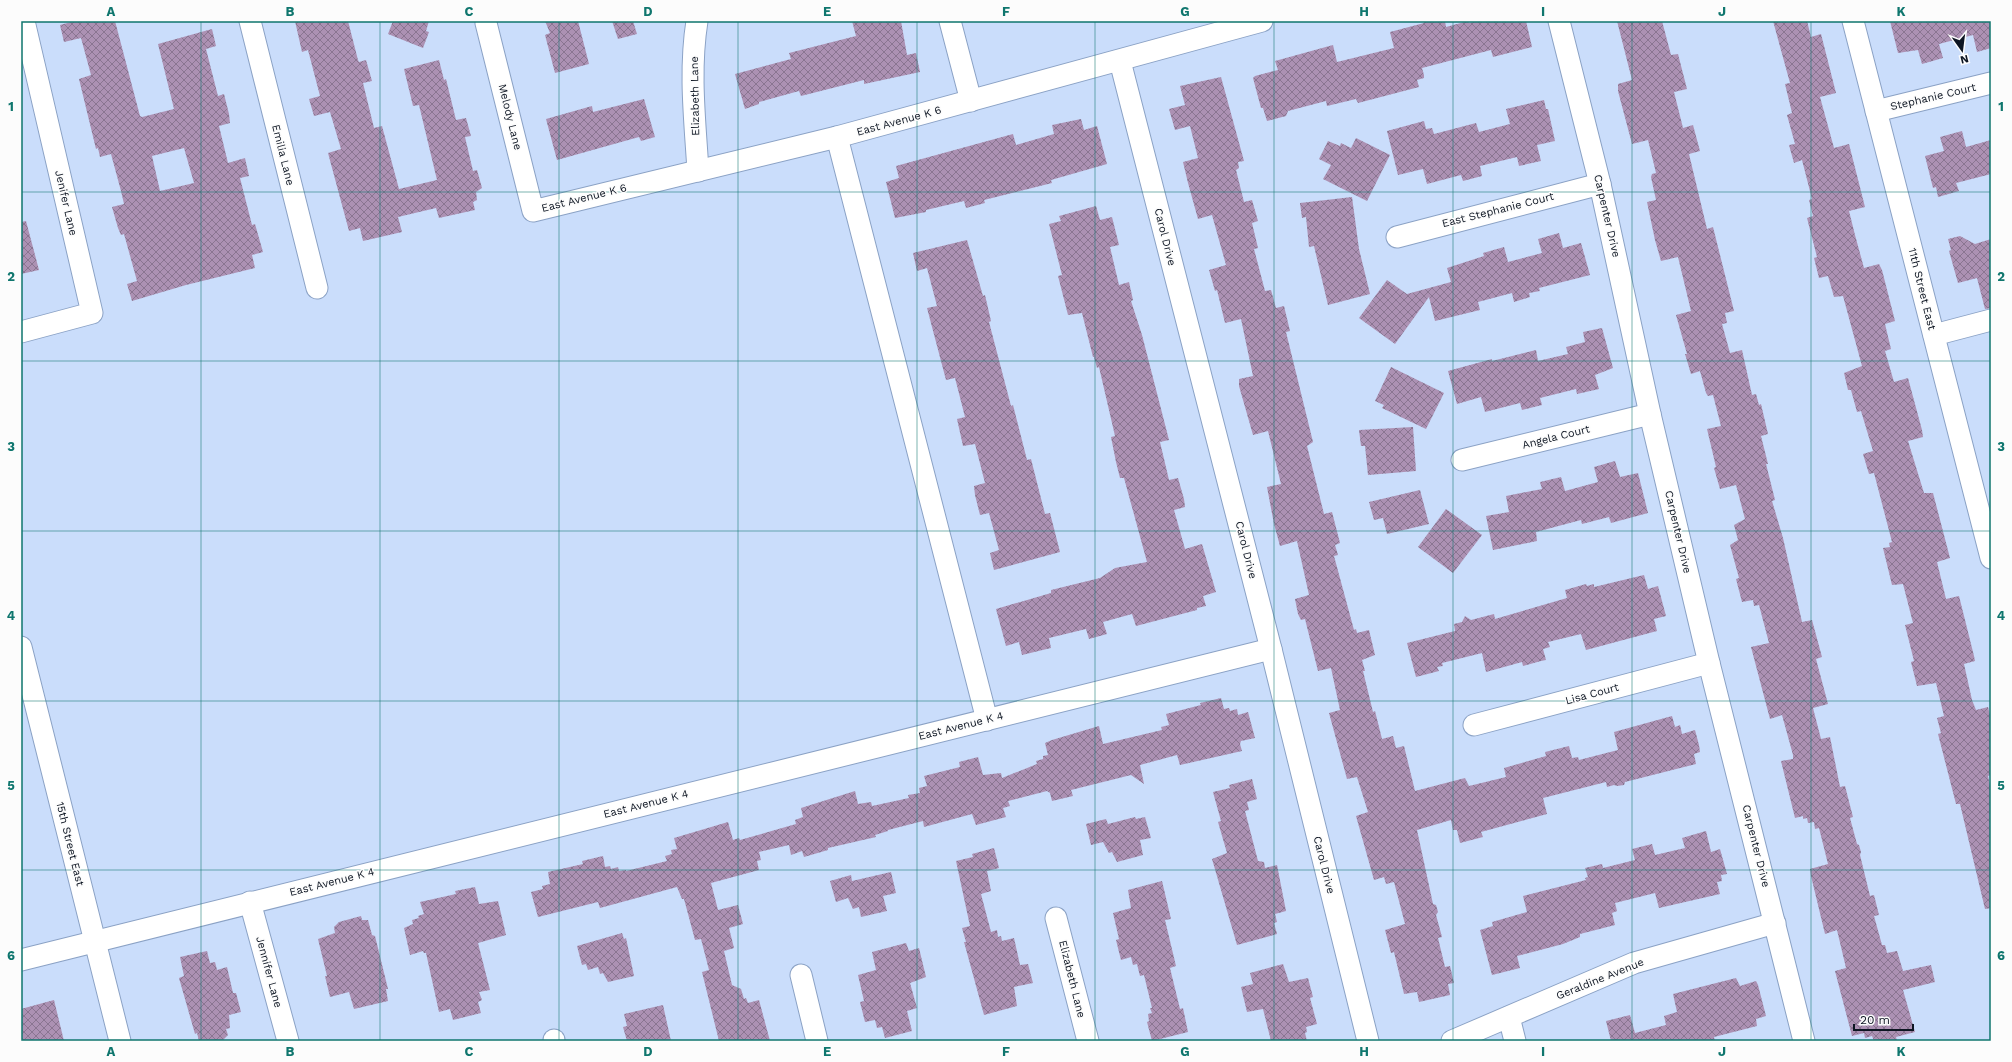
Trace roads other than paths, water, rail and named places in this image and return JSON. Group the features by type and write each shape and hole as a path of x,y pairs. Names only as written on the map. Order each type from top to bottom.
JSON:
{"street":[{"name":"Jenifer Lane","path":"21,332 92,313 24,21"},
{"name":"Emilia Lane","path":"250,21 317,288"},
{"name":"Elizabeth Lane","path":"697,21 694,36 693,97 698,171"},
{"path":"950,21 971,101"},
{"name":"East Avenue K 6","path":"533,211 837,137 1262,21"},
{"name":"Carpenter Drive","path":"1559,21 1600,184 1650,414 1709,663 1804,1041"},
{"name":"11th Street East","path":"1852,21 1991,558"},
{"name":"Melody Lane","path":"486,23 533,211"},
{"name":"Carol Drive","path":"1120,61 1271,649 1368,1041"},
{"name":"Stephanie Court","path":"1876,111 1991,84"},
{"path":"837,137 987,720"},
{"name":"East Stephanie Court","path":"1397,237 1600,184"},
{"path":"1934,335 1991,320"},
{"name":"Angela Court","path":"1462,460 1650,414"},
{"name":"15th Street East","path":"21,647 120,1041"},
{"name":"East Avenue K 4","path":"21,960 94,940 1271,649"},
{"name":"Lisa Court","path":"1474,725 1709,663"},
{"name":"Jennifer Lane","path":"250,902 288,1041"},
{"name":"Elizabeth Lane","path":"1056,918 1088,1041"},
{"name":"Geraldine Avenue","path":"1452,1041 1634,963 1775,923"},
{"path":"801,976 817,1041"},
{"path":"1509,1017 1515,1041"}]}
